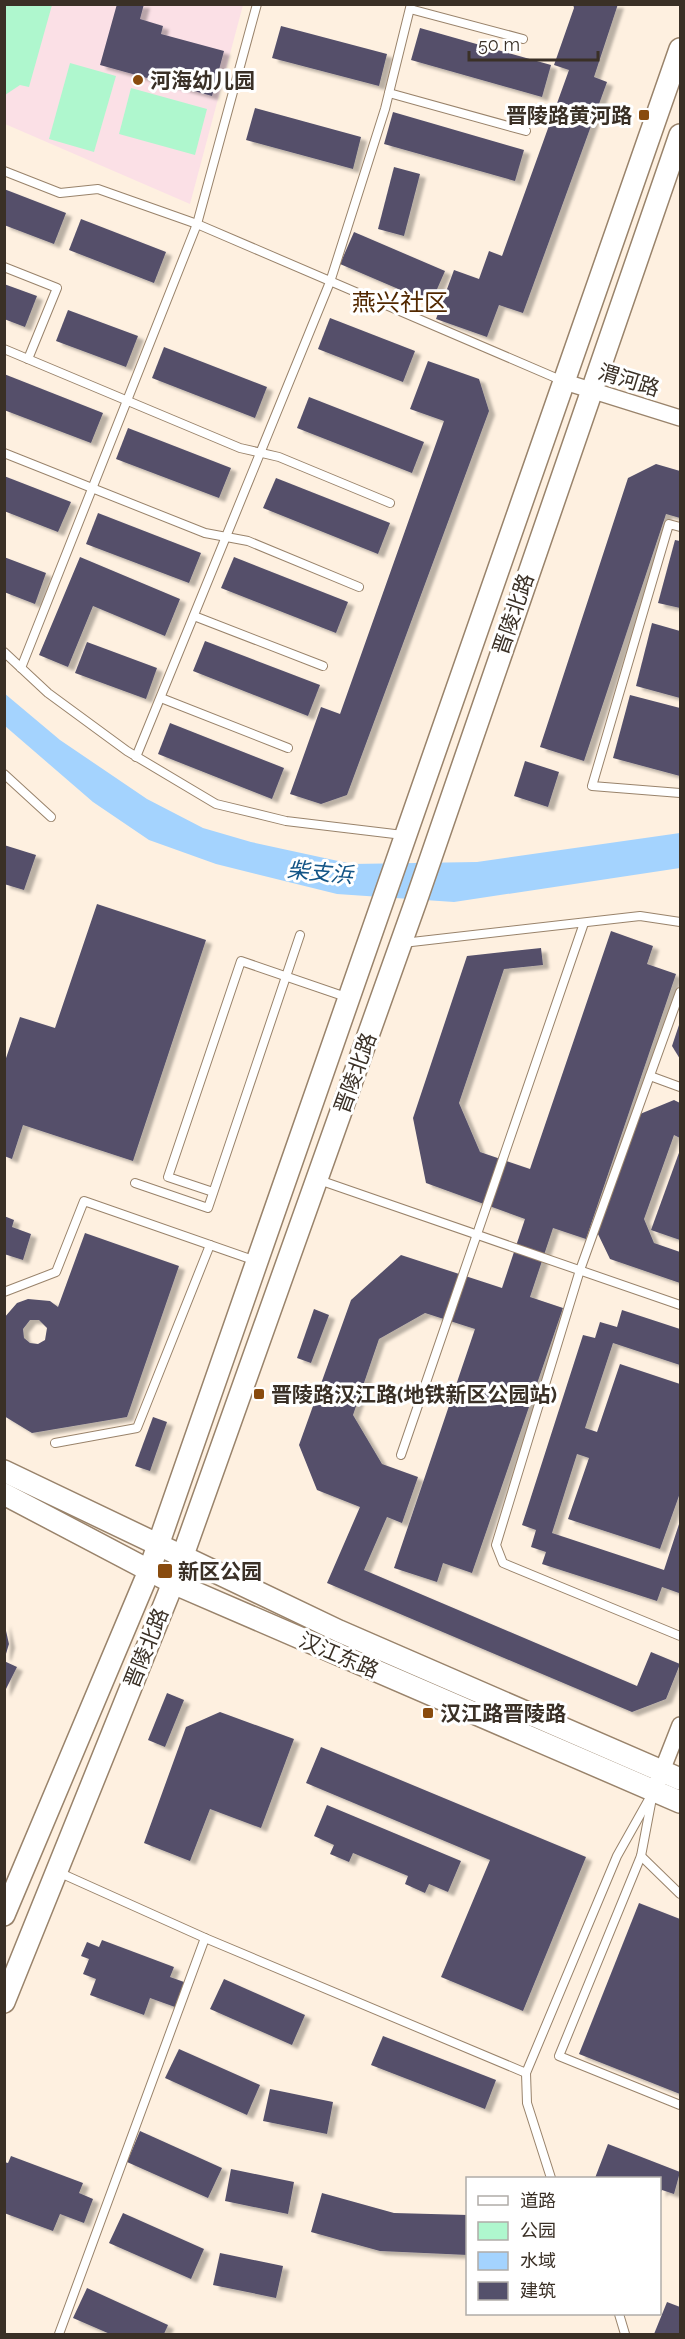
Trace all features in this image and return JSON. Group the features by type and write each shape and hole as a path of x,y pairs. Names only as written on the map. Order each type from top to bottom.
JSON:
{"main road":[{"name":"晋陵北路","path":"4,1915 149,1571 408,836 681,49"},
{"name":"晋陵北路","path":"4,2002 173,1583 401,944 681,135"},
{"name":"汉江东路","path":"4,1471 339,1631 671,1775"},
{"name":"汉江东路","path":"4,1494 173,1583 681,1802"}],"street":[{"name":"渭河路","path":"565,381 680,416"},
{"path":"654,1791 671,1775 681,1725"}],"lane":[{"path":"21,668 196,224 257,4"},
{"path":"136,757 330,282 389,93 410,7 523,39"},
{"path":"389,93 526,131"},
{"path":"4,171 60,193 99,189 196,224 565,381"},
{"path":"4,267 57,288 28,359"},
{"path":"4,349 240,448 279,457 390,503"},
{"path":"4,453 205,533 248,541 359,587"},
{"path":"681,527 669,524 592,786 681,793"},
{"path":"194,616 323,666"},
{"path":"4,652 48,693 136,757 216,804 286,821 408,836"},
{"path":"161,698 288,748"},
{"path":"4,774 51,817"},
{"path":"401,944 640,916 681,921"},
{"path":"401,1455 584,923"},
{"path":"135,1183 208,1208 300,934"},
{"path":"213,1192 168,1177 241,961 351,998"},
{"path":"681,992 580,1270 496,1545 503,1563 681,1636"},
{"path":"650,1076 681,1087"},
{"path":"317,1179 681,1305"},
{"path":"4,1292 56,1272 84,1201 258,1262"},
{"path":"55,1443 138,1428 210,1245"},
{"path":"654,1791 641,1856 560,2056 681,2105"},
{"path":"551,2177 527,2103 525,2073 617,1856 654,1791"},
{"path":"641,1856 681,1893"},
{"path":"57,1872 206,1938 525,2073"},
{"path":"59,2334 206,1938"},
{"path":"620,2315 625,2334"}],"shaded area":[{"name":"河海幼儿园","path":"4,5 243,5 190,204 5,124"}],"green space":[{"path":"4,5 52,5 29,87 20,85 5,95"},
{"path":"70,63 116,76 94,152 49,139"},
{"path":"131,88 207,109 195,155 119,134"}],"water":[{"name":"柴支浜","path":"4,693 60,740 147,799 203,828 251,842 352,864 477,862 680,833 680,868 454,902 337,894 216,864 149,840 93,802 5,726"}],"building":[{"path":"117,4 144,4 140,19 163,26 161,34 224,51 212,96 100,65"},
{"path":"573,4 618,4 594,77 607,82 523,313 499,305 487,337 436,319 454,270 479,279 489,251 502,256 569,70 554,65 574,8"},
{"path":"281,26 387,54 379,86 272,58"},
{"path":"420,28 551,65 542,97 411,60"},
{"path":"255,108 361,137 353,169 246,140"},
{"path":"393,112 524,150 515,181 384,144"},
{"path":"394,167 420,174 404,236 378,229"},
{"path":"4,189 66,213 54,244 4,225"},
{"path":"81,219 166,252 154,283 69,250"},
{"path":"354,232 445,271 431,303 340,264"},
{"path":"4,284 37,296 25,327 4,319"},
{"path":"68,310 138,336 126,367 56,341"},
{"path":"330,318 415,351 403,382 318,349"},
{"path":"164,347 267,387 255,418 152,378"},
{"path":"428,361 479,379 489,411 347,795 321,804 290,794 321,707 340,714 444,421 410,409"},
{"path":"4,374 103,413 91,443 4,410"},
{"path":"309,397 424,442 412,473 297,428"},
{"path":"128,428 231,468 219,498 116,459"},
{"path":"656,464 680,471 680,518 666,514 584,761 540,747 628,478"},
{"path":"4,476 71,502 58,532 4,511"},
{"path":"276,478 390,523 378,554 263,508"},
{"path":"98,513 201,553 189,583 86,544"},
{"path":"675,540 680,541 680,608 658,603"},
{"path":"4,557 46,573 35,604 4,592"},
{"path":"80,557 180,599 165,636 93,606 68,667 39,655"},
{"path":"234,557 348,602 336,633 221,588"},
{"path":"652,623 680,631 680,698 636,686"},
{"path":"205,641 320,685 308,716 193,671"},
{"path":"87,642 157,668 146,699 75,673"},
{"path":"630,695 680,708 680,776 613,758"},
{"path":"170,723 284,768 272,799 158,754"},
{"path":"525,761 559,772 548,807 514,796"},
{"path":"4,845 36,855 24,890 4,884"},
{"path":"97,904 206,940 133,1161 23,1125 12,1159 4,1156 4,1064 20,1017 55,1028"},
{"path":"611,931 653,946 647,964 676,974 586,1239 553,1228 530,1297 563,1308 472,1573 443,1563 437,1582 394,1568 475,1329 425,1313 379,1339 353,1415 382,1464 418,1477 402,1523 387,1517 364,1570 637,1686 651,1652 680,1664 666,1699 632,1712 327,1583 360,1507 317,1490 299,1445 351,1300 401,1255 502,1288 525,1219 426,1183 413,1118 467,956 541,948 543,965 504,969 459,1103 480,1152 530,1169"},
{"path":"680,1022 680,1059 672,1046"},
{"path":"674,1100 680,1103 680,1138 674,1135 644,1219 654,1243 680,1252 680,1283 610,1259 597,1232 640,1114"},
{"path":"680,1150 680,1240 651,1230"},
{"path":"4,1216 14,1220 12,1227 31,1234 23,1260 4,1254"},
{"path":"85,1233 179,1266 127,1417 32,1433 4,1416 4,1318 17,1303 28,1299 50,1301 58,1307","holes":["30,1320 39,1320 47,1328 45,1340 38,1344 30,1343 24,1338 23,1329"]},
{"path":"314,1309 329,1315 311,1363 297,1358"},
{"path":"622,1310 680,1329 680,1365 613,1343 585,1428 597,1432 620,1364 680,1384 680,1493 660,1549 568,1519 589,1458 577,1454 552,1533 664,1570 680,1521 679,1593 662,1587 657,1601 542,1564 546,1552 531,1547 536,1530 522,1525 583,1335 595,1338 600,1322 617,1327"},
{"path":"153,1417 167,1422 150,1471 135,1466"},
{"path":"4,1622 9,1644 5,1657 4,1657"},
{"path":"4,1661 17,1667 4,1693"},
{"path":"167,1693 184,1700 165,1747 148,1740"},
{"path":"220,1712 294,1739 261,1828 210,1809 190,1861 144,1843 186,1727"},
{"path":"321,1747 586,1857 523,2011 441,1977 490,1860 306,1783"},
{"path":"327,1805 461,1861 448,1892 429,1884 425,1893 405,1884 408,1876 353,1853 349,1862 330,1854 334,1845 314,1836"},
{"path":"639,1903 680,1919 680,2094 579,2054"},
{"path":"102,1940 174,1967 170,1977 184,1982 175,2007 150,1998 144,2015 90,1995 96,1979 83,1974 89,1959 81,1956 87,1942 99,1947"},
{"path":"224,1979 305,2015 292,2045 210,2009"},
{"path":"383,2036 496,2080 485,2109 371,2065"},
{"path":"179,2049 260,2085 247,2115 165,2078"},
{"path":"270,2089 333,2102 327,2134 263,2121"},
{"path":"140,2131 222,2168 208,2198 127,2162"},
{"path":"608,2144 680,2172 674,2194 662,2190 661,2192 661,2177 595,2177"},
{"path":"11,2156 83,2183 79,2193 93,2199 84,2223 60,2214 53,2231 4,2213 4,2162 8,2163"},
{"path":"231,2169 294,2182 288,2214 225,2201"},
{"path":"322,2193 394,2213 466,2215 466,2255 380,2251 311,2232"},
{"path":"123,2213 204,2249 191,2279 109,2243"},
{"path":"220,2253 283,2266 276,2298 213,2285"},
{"path":"87,2288 168,2325 164,2334 110,2334 73,2318"},
{"path":"667,2302 680,2307 680,2334 654,2334"}],"place":[{"name":"河海幼儿园","path":"138,80"},
{"name":"晋陵路黄河路","path":"644,115"},
{"name":"晋陵路汉江路(地铁新区公园站)","path":"259,1394"},
{"name":"新区公园","path":"165,1571"},
{"name":"汉江路晋陵路","path":"428,1713"}],"district":[{"name":"燕兴社区","path":"400,302"}]}
